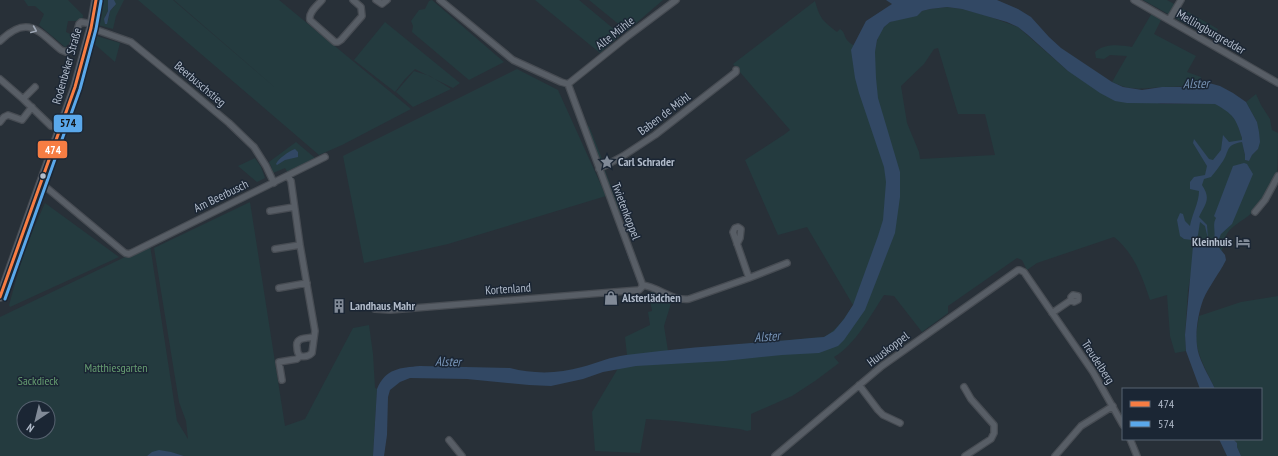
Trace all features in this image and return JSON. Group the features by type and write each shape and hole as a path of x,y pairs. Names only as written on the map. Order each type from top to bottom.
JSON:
{"street":[{"name":"Rodenbeker Straße","path":"0,297 80,72 96,0"},
{"path":"322,0 311,14 310,20 335,42 341,40 362,16 361,7 353,0"},
{"path":"376,0 382,4 387,0"},
{"path":"440,0 513,60 568,84"},
{"name":"Alte Mühle","path":"568,84 676,0"},
{"name":"Mellingburgredder","path":"1134,0 1276,81"},
{"path":"1169,20 1181,0"},
{"path":"0,41 6,35 20,27 31,27 37,29 66,52 72,49 78,24 80,22 84,22 91,26"},
{"name":"Beerbuschstieg","path":"91,26 131,42 217,112 254,147 266,166 274,183"},
{"name":"Baben de Möhl","path":"599,169 655,136 736,72 736,70"},
{"path":"1276,81 1278,74"},
{"path":"0,79 52,126 60,128"},
{"name":"Twietenkoppel","path":"568,84 642,286"},
{"path":"23,99 34,87"},
{"path":"0,122 8,115 22,120 32,107"},
{"name":"Am Beerbusch","path":"41,182 127,254 325,157"},
{"path":"282,380 279,362 297,359 300,356 310,355 312,353 314,337 291,181 288,176"},
{"path":"1255,212 1265,200 1278,176"},
{"path":"270,211 294,207"},
{"path":"737,244 749,278"},
{"path":"275,249 300,245"},
{"name":"Kortenland","path":"375,309 390,310 639,290 642,286 648,286 676,299 683,300 749,278 787,263"},
{"name":"Huuskoppel","path":"775,456 859,385 894,358 1015,270 1020,270"},
{"name":"Treudelberg","path":"1020,270 1024,272 1093,372 1122,423"},
{"path":"279,288 307,283"},
{"path":"1052,313 1071,300"},
{"path":"300,356 298,354 296,343 297,340 314,337"},
{"path":"859,385 878,410 900,423"},
{"path":"964,387 971,399 994,425 994,432 991,439 964,456"},
{"path":"1055,456 1081,426 1113,406"},
{"path":"448,440 462,456"},
{"path":"1130,440 1137,456"},
{"path":"1061,449 1062,456"}],"green space":[{"path":"24,0 68,0 83,15 82,23 78,21 68,21 66,32 72,35 69,44 65,47 39,25 44,14 35,6 28,6"},
{"path":"104,0 108,0 108,11 105,16 108,21 110,11 114,7 114,0 124,0 116,16 113,29 98,25"},
{"path":"138,0 173,0 279,91 174,0 279,0 411,109 342,145 319,155"},
{"path":"432,0 504,62 469,80 412,32 413,26 411,21 419,10 425,9 429,1"},
{"path":"535,0 579,0 621,35 600,53"},
{"path":"589,0 663,0 627,31"},
{"path":"1143,0 1167,0 1218,29 1213,39"},
{"path":"815,1 820,16 828,25 837,32 840,29 842,30 847,40 853,45 875,51 881,31 890,22 930,9 947,7 962,9 985,15 1018,27 1068,71 1161,104 1216,104 1228,111 1237,122 1242,138 1245,160 1249,161 1258,149 1257,122 1246,102 1256,94 1270,119 1272,130 1278,133 1277,173 1268,192 1258,207 1229,231 1223,242 1222,251 1217,245 1191,274 1188,290 1185,335 1186,351 1175,353 1170,336 1167,295 1150,300 1132,258 1121,243 1114,237 1037,263 1027,270 1022,260 1017,258 948,306 948,313 922,332 894,296 884,295 856,337 849,345 834,357 839,363 792,396 751,414 751,430 747,431 675,421 646,419 640,453 595,451 592,412 627,355 625,337 650,325 648,312 652,311 649,295 652,291 672,300 664,326 668,351 824,337 837,327 853,305 807,227 778,235 745,160 790,130 733,64","holes":["938,48 958,114 985,114 995,155 920,159 919,152 907,123 901,86 924,64 934,49"]},
{"path":"1152,13 1162,18 1154,34 1196,56 1187,72 1201,77 1201,84 1138,89 1112,82 1127,56 1110,55 1104,59 1096,58 1095,52 1108,46 1118,45 1132,47"},
{"path":"385,22 460,83 453,88 415,69 395,92 354,60"},
{"path":"93,35 120,43 115,62 91,41"},
{"path":"517,69 558,90 606,196 448,244 364,263 343,156"},
{"path":"414,71 430,76 451,89 413,107 396,92"},
{"path":"589,126 604,164 600,162 586,127"},
{"path":"296,142 315,158 288,173 285,168 273,173 269,162"},
{"path":"255,158 261,167 265,178 257,182 238,166"},
{"path":"605,170 621,213 619,214 603,172"},
{"path":"250,202 285,426 305,419 353,328 369,325 373,354 375,388 377,389 373,456 184,456 160,451 147,456 0,456 0,317 150,245 177,421 188,439 186,421 179,402 154,248"},
{"path":"45,203 119,257 10,307 9,305 25,248"},
{"path":"1278,296 1278,456 1241,456 1237,443 1234,440 1262,440 1262,388 1215,388 1201,358 1197,345 1196,336 1199,316 1241,302"}],"water":[{"path":"108,0 114,0 116,4 110,11 107,24 105,24 104,19 108,11"},
{"path":"886,0 997,0 1018,9 1031,17 1061,48 1112,82 1123,87 1142,90 1209,83 1220,86 1246,102 1257,122 1260,142 1258,149 1249,161 1245,160 1242,142 1230,146 1223,161 1211,177 1204,179 1202,185 1207,198 1199,217 1207,225 1208,239 1205,226 1200,222 1198,235 1195,240 1197,245 1212,243 1214,241 1218,243 1217,245 1225,255 1226,260 1203,300 1197,328 1197,349 1215,388 1200,388 1186,351 1185,335 1193,246 1192,240 1184,239 1180,236 1177,220 1180,213 1183,214 1185,221 1190,226 1198,200 1199,191 1190,189 1190,182 1194,177 1205,175 1207,166 1193,143 1194,139 1209,159 1213,160 1221,150 1223,135 1229,142 1242,140 1236,121 1230,114 1215,104 1127,103 1115,101 1100,93 1068,71 1018,27 1007,22 962,9 947,7 922,11 917,16 890,22 884,27 877,40 875,52 878,98 900,172 900,197 895,233 865,310 844,340 838,346 819,353 724,361 636,366 603,372 583,379 551,386 467,379 410,378 400,382 390,390 388,397 387,435 384,456 373,456 377,389 385,377 394,370 420,366 510,368 537,372 555,372 573,369 626,355 824,337 834,331 853,305 878,236 883,220 886,182 884,167 855,78 851,50 866,21 892,4"},
{"path":"295,149 298,152 298,157 285,160 277,165 276,164 284,155"},
{"path":"1244,163 1247,164 1253,174 1232,224 1221,234 1218,241 1214,239 1214,223 1216,218 1214,216 1233,166"},
{"path":"1219,440 1234,440 1237,443 1241,456 1227,456"},
{"path":"159,450 184,456 147,456 152,452"}],"waterway":[{"path":"625,245 630,260"},
{"path":"633,267 638,281"}],"transit line":[{"name":"474","path":"0,297 75,87 91,28 96,0"},
{"name":"574","path":"5,299 80,89 96,29 101,1"}],"place":[{"name":"Carl Schrader","path":"607,162"},
{"name":"Kleinhuis","path":"1243,242"},
{"name":"Alsterlädchen","path":"611,298"},
{"name":"Landhaus Mahr","path":"339,306"}],"water label":[{"name":"Alster","path":"1196,83"},
{"name":"Alster","path":"767,336"},
{"name":"Alster","path":"448,361"}],"park label":[{"name":"Matthiesgarten","path":"116,368"},
{"name":"Sackdieck","path":"38,381"}]}
